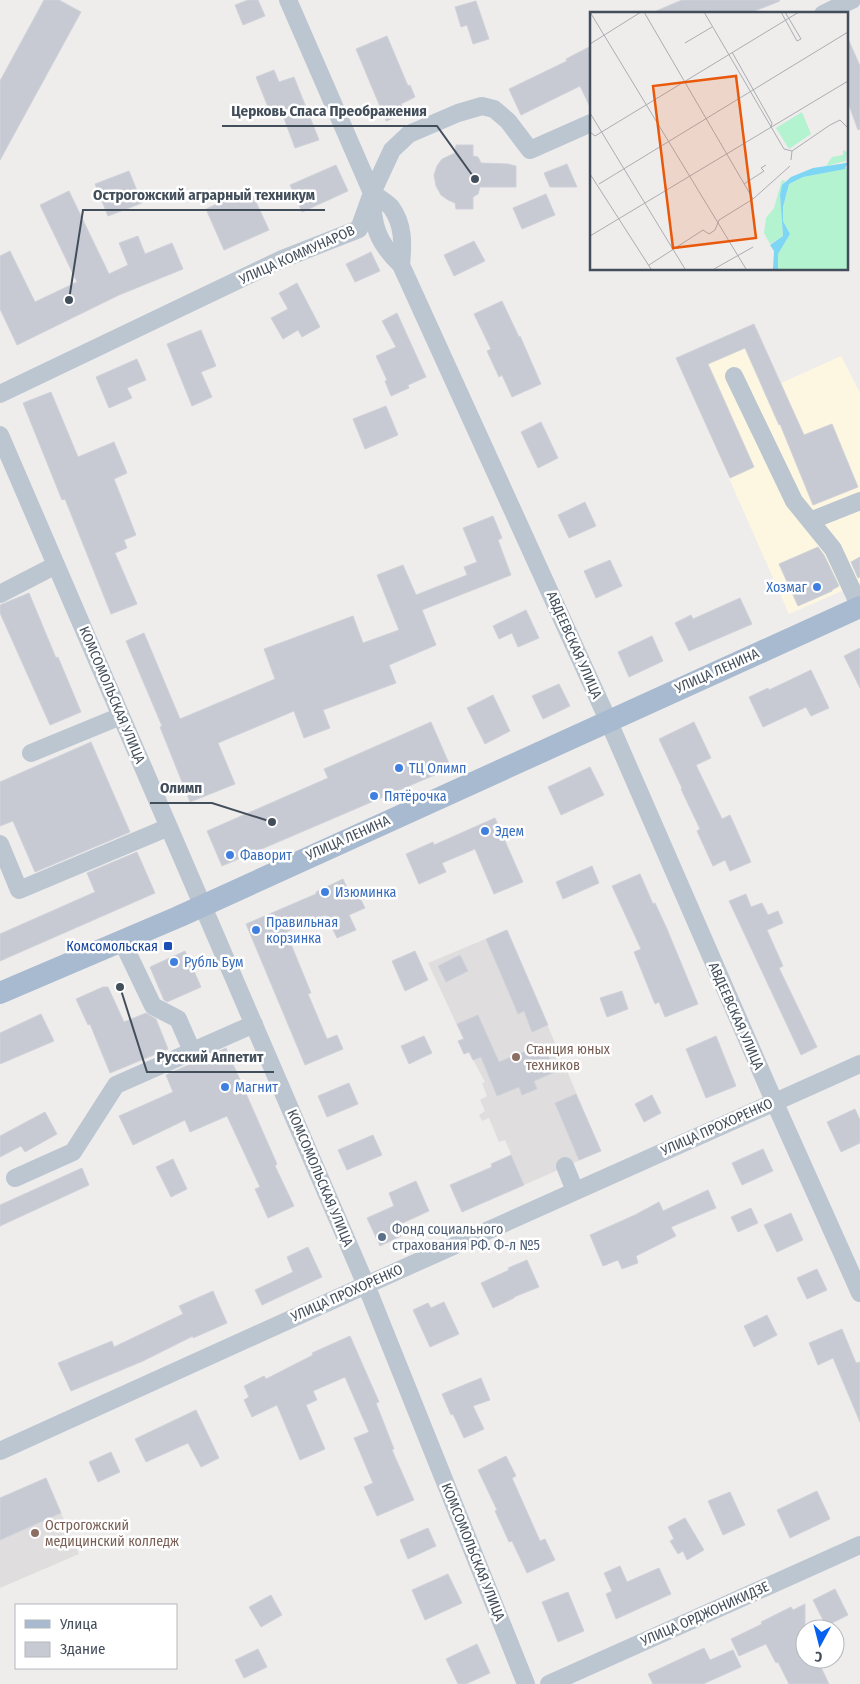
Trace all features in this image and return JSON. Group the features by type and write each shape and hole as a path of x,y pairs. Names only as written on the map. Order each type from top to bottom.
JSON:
{"main road":[{"name":"УЛИЦА ЛЕНИНА","path":"0,993 202,906 860,607"}],"street":[{"name":"АВДЕЕВСКАЯ УЛИЦА","path":"288,0 372,193 372,214 378,234 389,253 401,265 608,720 860,1293"},
{"path":"827,12 852,0"},
{"name":"УЛИЦА КОММУНАРОВ","path":"0,394 280,260 359,229 372,193 392,150 409,134 458,113 482,106 494,109 508,121 530,150 590,124"},
{"path":"372,193 390,206 400,224 403,244 401,265"},
{"path":"734,376 794,501 833,549 860,607"},
{"name":"КОМСОМОЛЬСКАЯ УЛИЦА","path":"0,436 366,1285 526,1684"},
{"path":"810,521 860,501"},
{"path":"0,594 56,565"},
{"path":"31,753 121,716"},
{"path":"0,844 19,890 168,827"},
{"path":"122,941 153,1006 178,1019 192,1051"},
{"path":"15,1178 73,1152 116,1085 254,1024"},
{"name":"УЛИЦА ПРОХОРЕНКО","path":"0,1451 774,1101 860,1064"},
{"path":"565,1166 575,1191"},
{"name":"УЛИЦА ОРДЖОНИКИДЗЕ","path":"549,1684 860,1545"}],"shaded area":[{"path":"754,324 781,383 841,356 860,393 860,583 789,614 676,358"},
{"name":"Станция юных техников","path":"507,930 601,1151 524,1185 505,1140 499,1142 489,1118 482,1121 479,1115 485,1111 480,1100 487,1096 482,1083 485,1082 469,1052 464,1054 458,1041 463,1038 428,963"},
{"name":"Острогожский медицинский колледж","path":"46,1478 79,1554 0,1588 0,1498"}],"building":[{"path":"44,0 59,0 81,12 0,160 0,81"},
{"path":"248,0 258,0 265,16 243,25 235,5"},
{"path":"682,0 780,1 752,12 654,12"},
{"path":"476,1 489,39 473,44 467,25 461,27 455,7"},
{"path":"387,36 408,86 410,85 415,97 401,104 406,113 386,121 356,49"},
{"path":"848,39 860,66 860,129 858,130 848,102"},
{"path":"590,47 590,107 580,86 521,115 509,89 567,61 566,59"},
{"path":"274,70 279,82 294,77 319,140 295,148 282,113 272,117 256,77"},
{"path":"456,145 473,145 473,156 478,157 481,163 516,166 516,187 480,187 478,194 473,197 473,209 456,209 455,203 441,195 436,186 434,175 442,159 455,153"},
{"path":"567,164 577,187 550,187 544,173"},
{"path":"336,165 348,191 302,212 290,185"},
{"path":"129,171 142,203 108,216 95,184"},
{"path":"250,189 269,230 224,250 206,209"},
{"path":"69,191 109,274 128,265 119,243 138,236 145,254 172,243 183,269 119,295 17,345 0,309 0,256 10,251 35,302 77,282 40,205"},
{"path":"546,194 555,215 522,229 513,208"},
{"path":"474,241 485,261 454,276 444,255"},
{"path":"371,252 380,271 355,282 346,264"},
{"path":"297,283 320,327 302,337 298,330 283,339 271,318 288,309 279,293"},
{"path":"502,301 541,384 512,397 502,375 499,377 487,351 491,349 474,314"},
{"path":"397,313 426,377 408,385 409,388 391,396 385,381 387,380 376,356 396,347 382,321"},
{"path":"754,324 804,435 832,424 858,487 813,505 780,424 745,348 708,364 754,467 730,478 676,358"},
{"path":"201,330 216,366 201,372 212,397 192,406 167,344"},
{"path":"137,359 146,380 127,388 132,398 109,408 96,377"},
{"path":"51,392 78,457 114,442 127,473 114,479 136,535 124,540 127,548 115,553 137,604 111,614 65,499 62,500 23,403"},
{"path":"386,406 398,435 365,449 353,419"},
{"path":"541,422 558,458 538,468 521,432"},
{"path":"585,502 596,526 569,538 558,515"},
{"path":"493,516 502,538 498,540 511,575 422,610 436,645 389,665 396,683 323,710 330,728 304,738 294,711 218,743 235,784 190,802 160,727 162,726 126,641 144,633 180,719 275,679 264,649 353,616 363,643 399,630 377,575 403,565 416,595 467,575 464,567 477,562 463,528"},
{"path":"818,547 839,586 798,606 779,564"},
{"path":"860,557 860,577 858,578 851,562"},
{"path":"610,560 622,586 596,598 584,571"},
{"path":"29,593 81,712 50,725 0,613 0,605"},
{"path":"740,598 752,624 689,651 675,623 691,615 693,619"},
{"path":"526,610 539,638 518,647 512,633 499,639 493,626"},
{"path":"652,636 663,661 629,677 618,652"},
{"path":"860,648 860,688 844,656"},
{"path":"811,670 829,708 811,716 806,707 763,727 749,697 768,688 769,690"},
{"path":"559,684 570,706 543,719 532,696"},
{"path":"493,695 510,731 485,744 467,708"},
{"path":"431,722 451,768 222,866 207,831 328,778 324,769"},
{"path":"694,722 711,758 696,765 722,819 730,815 751,862 730,871 725,860 713,866 697,831 700,829 659,739"},
{"path":"91,742 130,832 35,872 13,821 0,826 0,782"},
{"path":"590,767 604,795 561,815 548,787"},
{"path":"495,818 523,882 494,894 475,849 442,863 446,872 419,884 406,854 433,842 434,845"},
{"path":"137,852 155,893 0,961 0,934 95,892 87,873"},
{"path":"592,866 599,883 563,899 556,882"},
{"path":"640,874 653,904 655,903 667,929 698,1004 665,1017 659,1002 655,1004 634,952 641,949 612,886"},
{"path":"343,879 352,899 359,896 365,908 349,915 356,930 337,938 326,915 286,932 311,993 308,994 327,1039 337,1035 343,1049 305,1065 246,924 316,894 316,892"},
{"path":"746,894 751,907 762,903 768,915 778,911 783,923 767,930 783,966 779,968 817,1047 801,1055 729,901"},
{"path":"507,930 548,1025 532,1032 524,1011 518,1014 486,939"},
{"path":"185,951 201,987 167,1002 164,1000 150,967"},
{"path":"415,951 428,980 405,991 392,961"},
{"path":"460,955 468,971 446,982 438,966"},
{"path":"103,987 108,987 124,1022 146,1013 156,1019 168,1049 110,1073 90,1024 88,1025 76,999"},
{"path":"622,991 628,1009 607,1017 600,998"},
{"path":"41,1014 54,1041 0,1064 0,1033"},
{"path":"478,1015 499,1062 543,1044 555,1072 534,1081 537,1089 522,1095 519,1087 497,1096 481,1057 473,1060 469,1052 464,1054 458,1041 464,1039 457,1024"},
{"path":"424,1036 432,1053 409,1064 401,1046"},
{"path":"716,1036 736,1086 706,1098 686,1049"},
{"path":"226,1048 277,1164 275,1166 294,1206 268,1218 255,1189 260,1187 227,1116 190,1132 185,1120 133,1145 119,1116 173,1092 166,1075"},
{"path":"349,1083 358,1104 327,1117 318,1096"},
{"path":"576,1094 601,1151 579,1160 555,1103"},
{"path":"652,1095 661,1113 644,1122 635,1104"},
{"path":"855,1109 860,1120 860,1143 841,1152 827,1122"},
{"path":"45,1112 57,1134 25,1152 21,1146 0,1157 0,1136"},
{"path":"373,1135 382,1155 347,1170 338,1150"},
{"path":"763,1149 773,1171 742,1185 732,1163"},
{"path":"511,1155 524,1185 462,1212 450,1185 492,1167 491,1164"},
{"path":"173,1159 187,1189 171,1197 156,1167"},
{"path":"82,1168 89,1185 0,1226 0,1205"},
{"path":"416,1181 429,1211 396,1226 401,1236 380,1246 367,1218 394,1206 389,1193"},
{"path":"708,1190 716,1208 671,1227 676,1236 636,1256 638,1263 622,1269 618,1260 603,1266 590,1235 659,1202 663,1211"},
{"path":"751,1208 758,1223 738,1232 731,1217"},
{"path":"791,1213 803,1240 777,1252 764,1225"},
{"path":"308,1247 322,1277 262,1305 255,1290 293,1272 287,1257"},
{"path":"527,1260 539,1287 493,1308 481,1283"},
{"path":"817,1269 827,1290 807,1299 797,1278"},
{"path":"213,1291 227,1323 193,1338 193,1336 143,1361 71,1391 58,1363 112,1341 114,1347 183,1314 179,1306"},
{"path":"444,1302 459,1334 430,1347 413,1310 428,1303 431,1308"},
{"path":"767,1315 777,1335 754,1347 744,1326"},
{"path":"842,1329 856,1363 860,1362 860,1422 833,1358 818,1365 809,1343"},
{"path":"350,1336 379,1402 376,1403 394,1449 392,1450 414,1500 377,1516 364,1487 373,1483 354,1438 369,1432 345,1377 313,1391 317,1400 306,1405 325,1449 300,1460 277,1405 252,1417 244,1400 249,1397 244,1386 264,1376 266,1379 313,1355 312,1353"},
{"path":"481,1378 490,1400 473,1406 484,1429 464,1438 442,1394"},
{"path":"196,1410 219,1458 201,1467 188,1443 146,1462 135,1439"},
{"path":"111,1452 120,1472 98,1482 89,1462"},
{"path":"506,1456 516,1476 512,1478 540,1541 545,1539 555,1560 527,1573 512,1541 509,1542 495,1511 497,1510 478,1470"},
{"path":"46,1478 61,1513 0,1540 0,1498"},
{"path":"817,1491 830,1519 790,1538 777,1510"},
{"path":"730,1492 745,1525 723,1535 708,1501"},
{"path":"685,1518 704,1550 687,1560 683,1551 678,1554 670,1541 674,1539 668,1527"},
{"path":"428,1528 436,1546 408,1559 400,1540"},
{"path":"620,1566 627,1582 659,1568 671,1594 616,1619 606,1594 612,1591 604,1573"},
{"path":"448,1574 462,1603 425,1620 412,1590"},
{"path":"835,1589 848,1615 840,1619 822,1619 813,1600"},
{"path":"568,1592 584,1631 558,1642 542,1602"},
{"path":"271,1595 282,1615 261,1627 249,1607"},
{"path":"805,1604 805,1619 795,1619 795,1669 822,1669 829,1684 789,1684 766,1644 739,1656 731,1639 791,1607 793,1610"},
{"path":"477,1644 490,1673 466,1684 458,1684 446,1659"},
{"path":"704,1648 710,1660 733,1650 741,1667 703,1684 653,1684 648,1674"},
{"path":"258,1649 267,1667 244,1678 235,1660"}],"place":[{"name":"Церковь Спаса Преображения","path":"475,179"},
{"name":"Острогожский аграрный техникум","path":"69,300"},
{"name":"Хозмаг","path":"817,587"},
{"name":"ТЦ Олимп","path":"399,768"},
{"name":"Пятёрочка","path":"374,796"},
{"name":"Олимп","path":"272,822"},
{"name":"Эдем","path":"485,831"},
{"name":"Фаворит","path":"230,855"},
{"name":"Изюминка","path":"325,892"},
{"name":"Правильная корзинка","path":"256,930"},
{"name":"Комсомольская","path":"168,946"},
{"name":"Рубль Бум","path":"174,962"},
{"name":"Русский Аппетит","path":"120,987"},
{"name":"Станция юных техников","path":"516,1057"},
{"name":"Магнит","path":"225,1087"},
{"name":"Фонд социального страхования РФ. Ф-л №5","path":"382,1237"},
{"name":"Острогожский медицинский колледж","path":"35,1533"}]}
